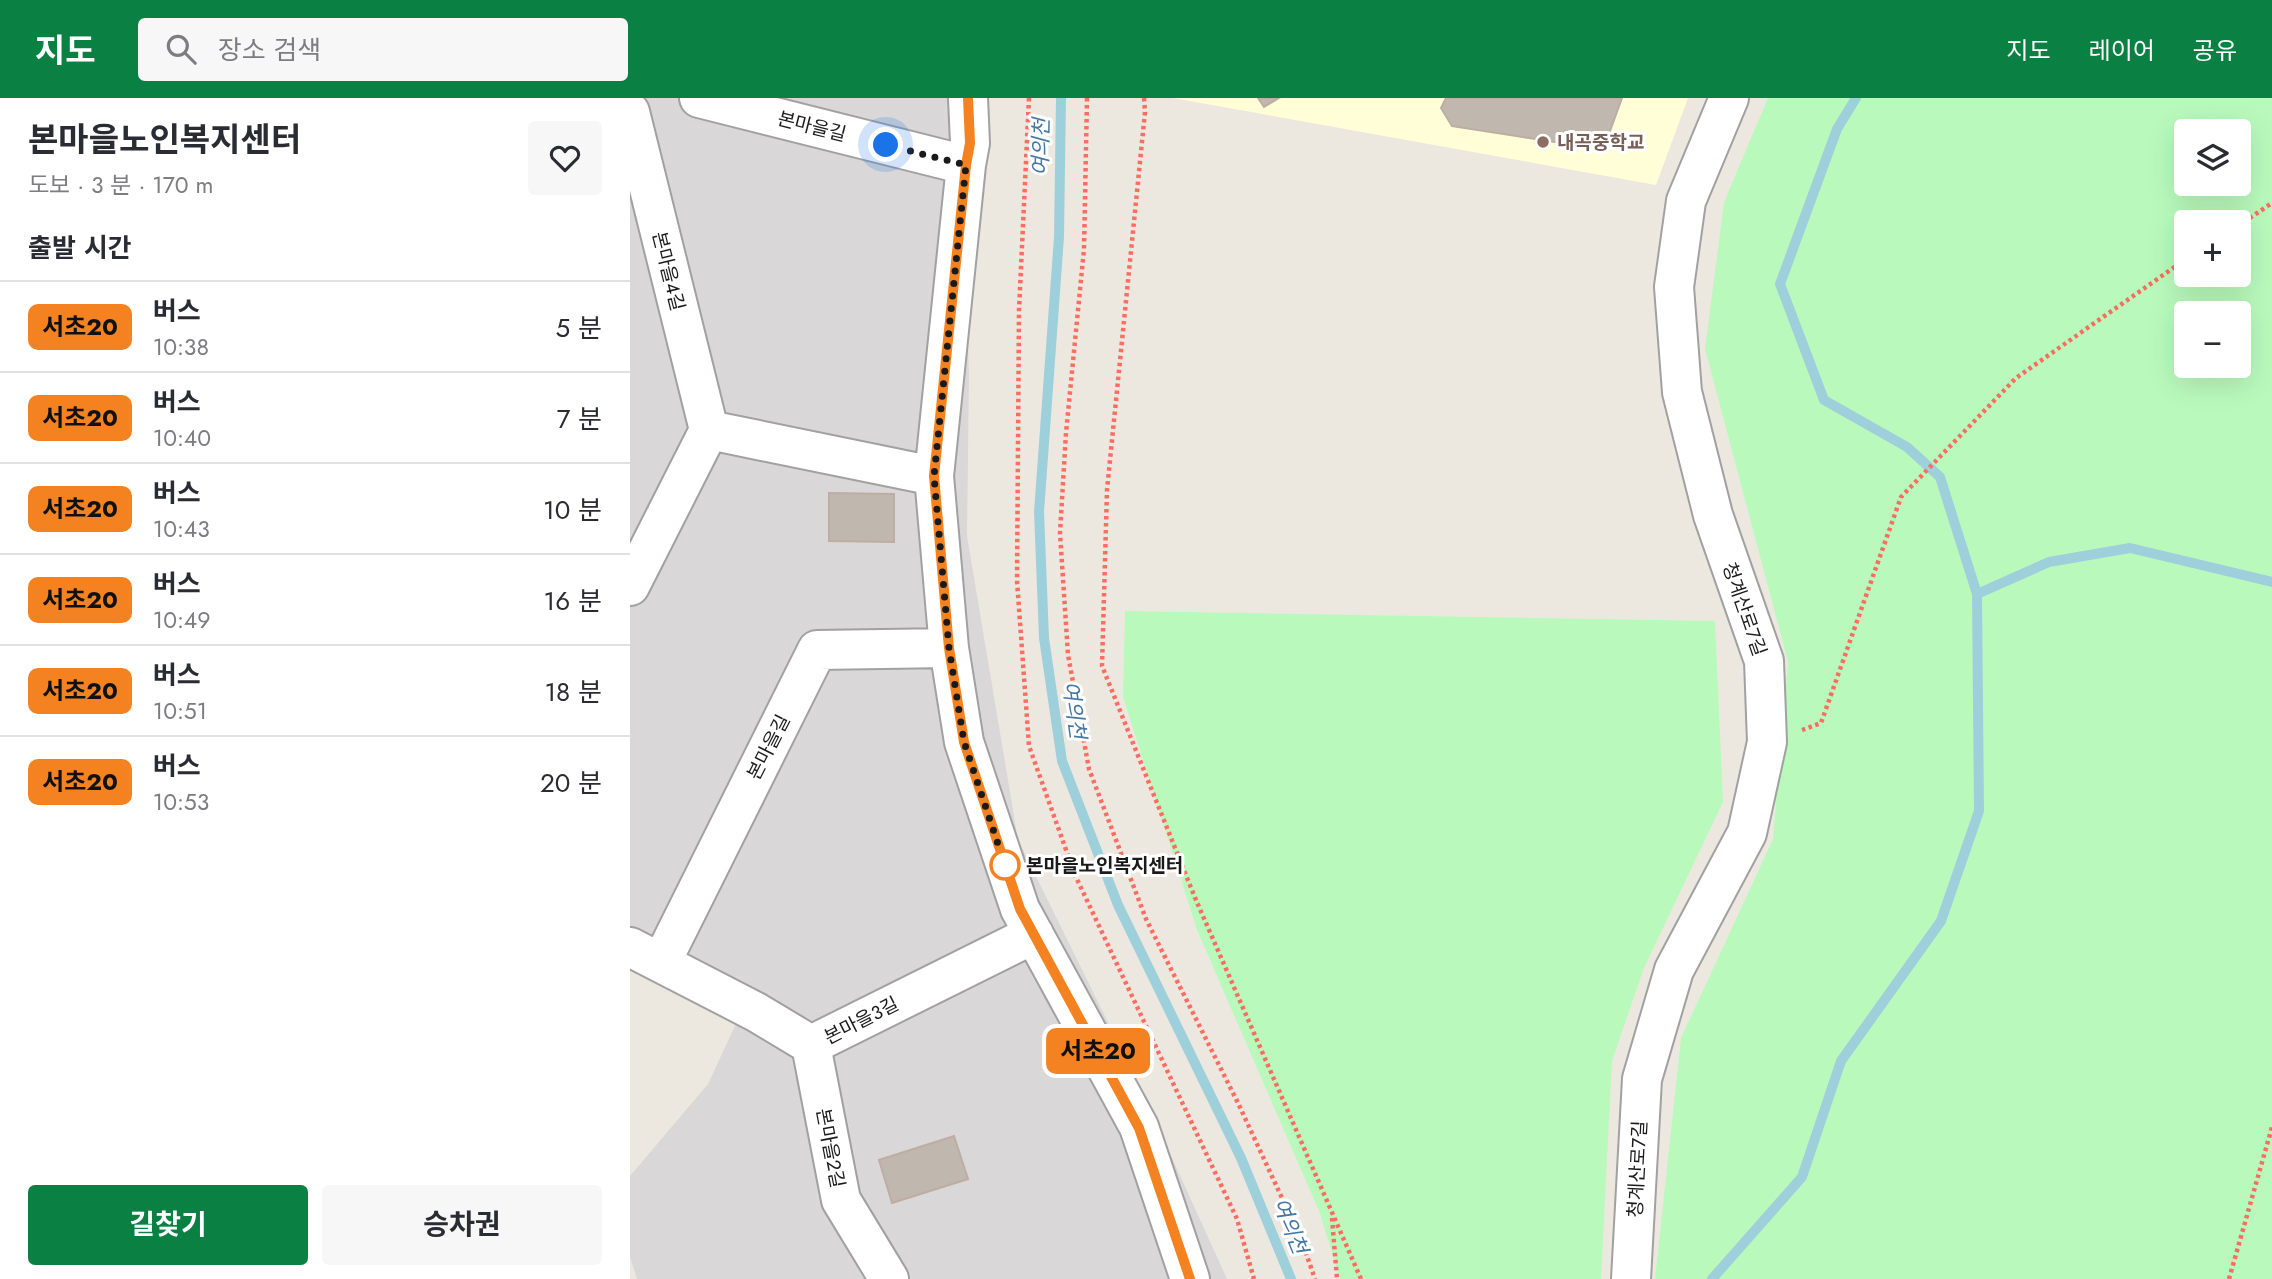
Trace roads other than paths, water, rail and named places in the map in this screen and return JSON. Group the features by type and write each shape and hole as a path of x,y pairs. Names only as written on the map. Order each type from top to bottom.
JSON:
{"street":[{"name":"본마을길","path":"699,98 966,165"},
{"path":"968,98 970,143 934,476 949,648 964,742 1027,937 1139,1128 1190,1279"},
{"name":"청계산로7길","path":"1631,1279 1642,1079 1674,970 1747,833 1767,742 1764,661 1713,515 1682,393 1674,287 1686,201 1729,98"},
{"name":"본마을4길","path":"630,112 709,430"},
{"path":"630,586 709,430 934,476"},
{"name":"본마을길","path":"645,955 817,650 949,648"},
{"name":"본마을3길","path":"645,955 756,1012 811,1045 1027,937"},
{"name":"본마을2길","path":"811,1045 841,1200 889,1279"}],"waterway":[{"name":"여의천","path":"1061,98 1059,237 1039,512 1044,638 1062,761 1118,905 1241,1158 1291,1279"},
{"path":"1712,1279 1802,1177 1841,1061 1941,921 1979,811 1977,594 1940,477 1907,447 1824,400 1780,284 1837,129 1856,98"},
{"path":"1977,594 2049,562 2130,548 2272,582"}],"place":[{"name":"내곡중학교","path":"1543,142"},
{"name":"본마을노인복지센터","path":"1005,865"}]}
